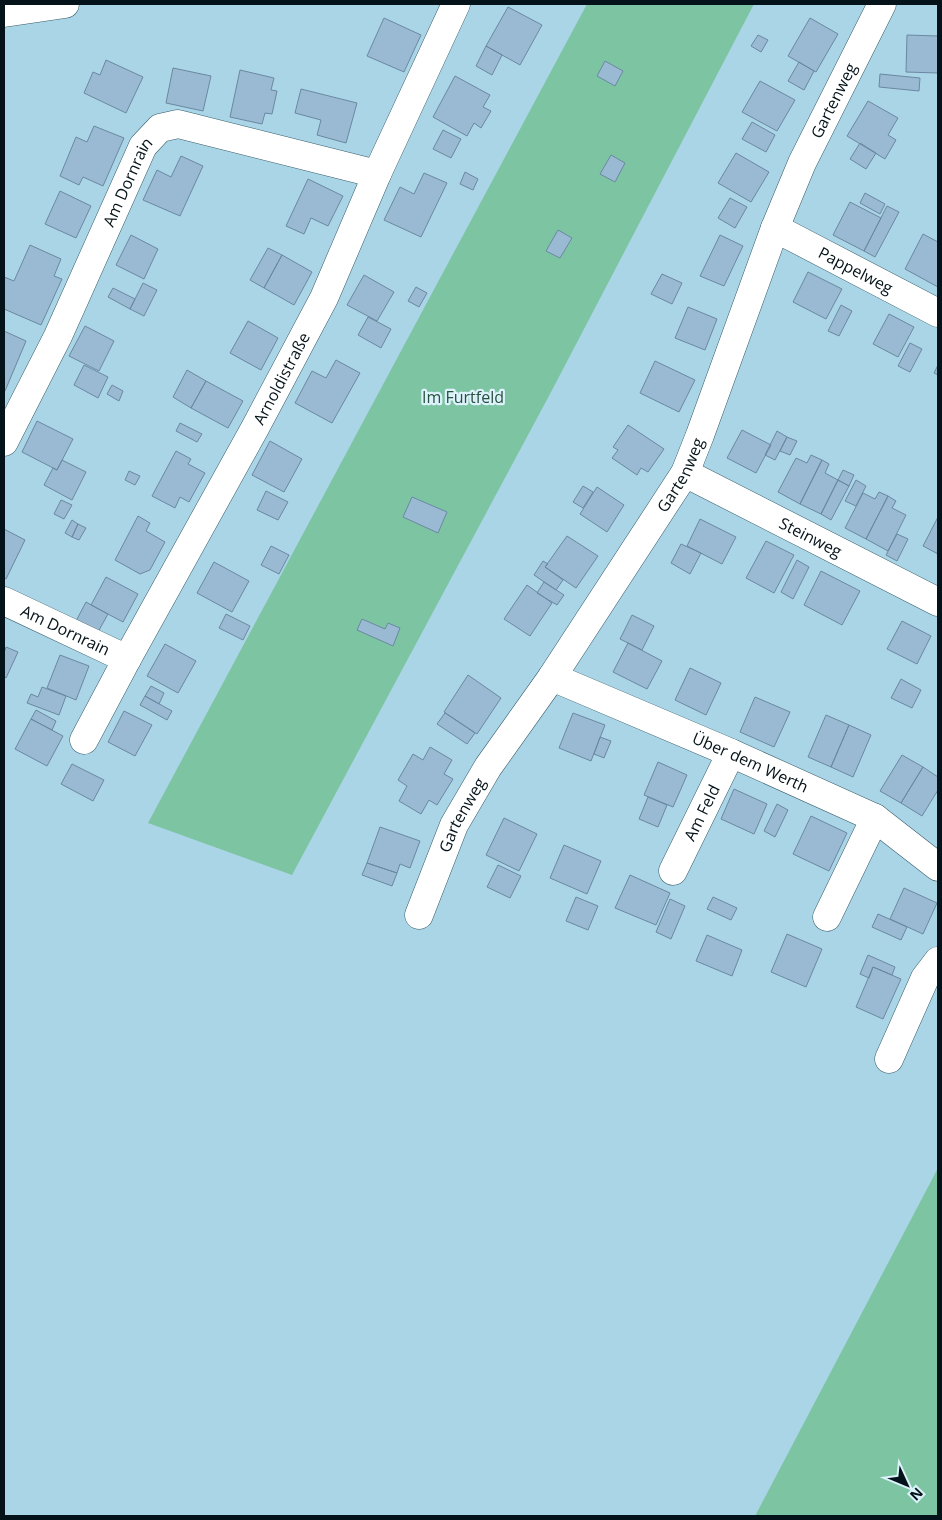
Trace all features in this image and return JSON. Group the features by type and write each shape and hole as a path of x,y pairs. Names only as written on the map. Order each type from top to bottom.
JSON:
{"street":[{"path":"4,13 65,4"},
{"name":"Arnoldistraße","path":"84,740 324,298 377,174 456,4"},
{"name":"Gartenweg","path":"419,915 454,825 488,767 552,677 684,473 775,228 802,163 882,4"},
{"name":"Am Dornrain","path":"4,442 58,336 143,146 160,128 178,124 377,174"},
{"name":"Pappelweg","path":"775,228 938,313"},
{"name":"Steinweg","path":"684,473 938,602"},
{"name":"Am Dornrain","path":"4,601 127,659"},
{"name":"Über dem Werth","path":"552,677 731,753 876,818 938,867"},
{"name":"Am Feld","path":"673,871 731,753"},
{"path":"827,917 876,818"},
{"path":"889,1059 925,978 938,961"}],"green space":[{"name":"Im Furtfeld","path":"587,4 754,4 550,394 292,875 148,823"},
{"path":"938,1168 938,1516 755,1516"}],"building":[{"path":"508,7 542,25 520,65 486,46"},
{"path":"384,18 421,35 404,72 367,56"},
{"path":"810,18 838,34 816,72 788,56"},
{"path":"758,35 768,40 761,52 751,46"},
{"path":"907,35 938,36 938,73 906,72"},
{"path":"486,46 502,55 492,75 476,66"},
{"path":"106,60 143,77 126,113 84,93 93,72 100,75"},
{"path":"605,61 623,71 615,86 597,76"},
{"path":"799,62 814,71 804,90 788,81"},
{"path":"173,68 211,76 203,111 166,103"},
{"path":"240,70 274,78 271,90 277,91 272,114 265,113 262,124 230,117"},
{"path":"880,74 920,78 919,91 879,87"},
{"path":"455,76 490,95 483,107 491,111 481,128 474,123 467,136 433,117"},
{"path":"760,81 795,100 777,131 742,112"},
{"path":"301,89 357,103 346,143 317,135 321,120 295,113"},
{"path":"868,101 898,118 888,135 896,140 885,159 847,136"},
{"path":"752,122 775,135 766,152 742,139"},
{"path":"94,126 124,138 103,186 83,177 79,185 60,176 76,137 87,142"},
{"path":"443,130 461,139 451,158 433,149"},
{"path":"860,143 876,153 866,169 850,159"},
{"path":"736,153 769,172 751,202 718,183"},
{"path":"611,155 625,163 615,182 600,174"},
{"path":"181,156 203,166 180,216 143,200 157,170 171,177"},
{"path":"465,172 478,179 473,190 460,184"},
{"path":"424,173 447,183 421,237 384,220 400,187 414,194"},
{"path":"308,179 343,196 328,226 311,218 304,234 286,226"},
{"path":"60,191 91,206 76,238 45,224"},
{"path":"865,193 885,204 880,214 860,203"},
{"path":"730,198 747,207 735,228 718,218"},
{"path":"850,202 881,218 864,251 833,235"},
{"path":"887,206 899,212 875,257 864,251"},
{"path":"558,230 572,238 560,258 546,251"},
{"path":"923,234 938,242 938,287 905,269"},
{"path":"131,235 158,249 144,279 116,265"},
{"path":"720,235 743,246 724,286 700,276"},
{"path":"30,245 61,259 54,276 62,279 41,325 4,309 4,277 14,281"},
{"path":"268,248 282,255 264,288 250,280"},
{"path":"282,255 312,272 294,305 264,288"},
{"path":"808,272 842,289 826,319 793,302"},
{"path":"662,274 682,283 672,304 651,294"},
{"path":"364,275 394,292 377,321 347,305"},
{"path":"143,283 157,290 144,316 130,309"},
{"path":"416,287 427,293 419,307 408,301"},
{"path":"113,288 135,299 130,309 108,297"},
{"path":"841,305 852,311 839,336 828,331"},
{"path":"688,307 717,319 705,350 675,338"},
{"path":"889,314 914,327 898,357 873,344"},
{"path":"368,317 391,329 381,348 358,335"},
{"path":"248,321 278,338 261,370 230,353"},
{"path":"85,326 114,341 99,371 69,356"},
{"path":"4,331 26,341 5,391 4,390"},
{"path":"910,343 922,349 910,372 898,366"},
{"path":"336,360 360,373 332,423 295,403 312,371 326,378"},
{"path":"655,361 695,380 679,412 640,393"},
{"path":"84,365 108,377 98,398 74,385"},
{"path":"938,365 938,375 934,373"},
{"path":"187,370 206,381 191,408 173,397"},
{"path":"206,381 243,401 228,428 191,408"},
{"path":"112,385 123,391 119,401 107,394"},
{"path":"37,421 73,439 57,470 22,452"},
{"path":"180,423 202,434 197,442 176,431"},
{"path":"628,425 664,449 648,472 641,468 637,475 612,458 618,450 613,447"},
{"path":"742,430 771,445 756,473 727,458"},
{"path":"777,431 787,437 775,460 765,455"},
{"path":"787,437 797,441 790,455 780,451"},
{"path":"270,441 302,459 284,492 252,475"},
{"path":"176,451 191,459 188,464 205,473 189,502 180,497 175,508 152,496"},
{"path":"811,455 822,460 800,504 778,492 796,458 807,463"},
{"path":"62,460 86,472 72,500 44,485 53,468 57,470"},
{"path":"822,460 829,464 825,473 838,480 821,514 800,504"},
{"path":"843,470 854,475 849,486 838,480"},
{"path":"129,471 140,476 135,485 125,480"},
{"path":"838,480 849,486 831,520 821,514"},
{"path":"856,480 866,486 856,506 845,501"},
{"path":"583,486 593,492 583,508 573,502"},
{"path":"597,487 624,505 607,532 580,514"},
{"path":"266,491 288,502 278,520 257,510"},
{"path":"879,492 888,496 866,539 845,528 863,493 875,499"},
{"path":"888,496 896,501 892,508 906,515 888,551 866,539"},
{"path":"412,497 447,512 438,533 403,517"},
{"path":"61,500 72,505 64,519 54,514"},
{"path":"138,516 150,523 146,531 165,542 150,570 140,574 115,560"},
{"path":"938,517 938,554 923,546"},
{"path":"700,519 736,537 722,564 687,546"},
{"path":"72,520 78,524 72,537 65,533"},
{"path":"78,524 86,528 79,540 72,537"},
{"path":"4,529 25,540 6,579 4,578"},
{"path":"897,534 908,539 897,561 886,555"},
{"path":"567,536 598,556 576,588 545,567"},
{"path":"766,541 794,555 774,593 746,578"},
{"path":"681,544 701,553 690,574 671,563"},
{"path":"271,546 289,555 279,574 261,565"},
{"path":"797,560 809,567 793,599 781,592"},
{"path":"543,561 548,564 545,567 563,580 556,590 534,575"},
{"path":"214,562 249,581 232,612 197,593"},
{"path":"821,571 860,591 842,625 804,605"},
{"path":"106,577 138,594 123,622 91,605"},
{"path":"544,582 564,595 557,605 537,593"},
{"path":"527,585 552,603 530,636 504,619"},
{"path":"86,602 108,614 98,632 76,621"},
{"path":"226,614 250,626 243,640 219,628"},
{"path":"632,615 654,626 642,650 620,639"},
{"path":"362,619 385,629 388,623 400,628 393,646 357,630"},
{"path":"902,621 931,636 917,664 887,649"},
{"path":"628,643 662,661 647,689 613,672"},
{"path":"165,644 196,661 178,693 147,676"},
{"path":"6,647 18,652 6,678 4,676 4,653"},
{"path":"60,655 89,666 76,700 47,688"},
{"path":"690,668 721,683 706,715 675,700"},
{"path":"468,675 501,698 477,734 444,712"},
{"path":"901,679 921,690 912,708 891,698"},
{"path":"151,686 164,693 159,704 145,696"},
{"path":"42,687 66,696 59,715 27,703 31,694 38,697"},
{"path":"145,696 172,711 167,720 140,705"},
{"path":"755,697 790,712 774,747 740,732"},
{"path":"36,710 56,721 52,730 31,719"},
{"path":"124,711 152,725 135,756 108,742"},
{"path":"445,713 475,733 467,744 437,724"},
{"path":"573,713 605,725 591,761 559,748"},
{"path":"826,715 849,725 831,767 808,757"},
{"path":"31,719 63,736 47,766 15,749"},
{"path":"849,725 871,735 853,777 831,767"},
{"path":"600,737 611,741 604,758 594,754"},
{"path":"430,747 452,760 444,774 453,779 437,805 429,800 421,814 399,801 407,786 398,780 413,754 423,760"},
{"path":"902,755 923,767 901,803 880,791"},
{"path":"658,762 687,775 673,807 644,795"},
{"path":"72,764 104,780 93,801 61,784"},
{"path":"923,767 938,777 938,790 922,816 901,803"},
{"path":"734,789 767,804 754,834 721,819"},
{"path":"648,797 667,805 658,827 639,819"},
{"path":"777,804 788,810 775,837 764,831"},
{"path":"811,816 847,833 829,871 793,854"},
{"path":"504,818 537,834 519,871 486,855"},
{"path":"380,827 420,841 410,868 400,864 397,873 367,863"},
{"path":"564,845 601,861 587,894 550,878"},
{"path":"367,863 397,873 392,886 362,875"},
{"path":"498,865 521,876 510,898 487,887"},
{"path":"630,875 670,893 656,925 615,908"},
{"path":"904,888 937,903 923,934 890,919"},
{"path":"576,897 598,906 588,930 566,921"},
{"path":"713,897 737,908 731,920 707,909"},
{"path":"670,899 685,906 671,939 656,932"},
{"path":"878,914 907,927 901,940 872,927"},
{"path":"787,934 822,949 806,987 771,972"},
{"path":"707,935 742,950 732,976 696,961"},
{"path":"868,955 895,967 892,975 873,967 869,978 860,974"},
{"path":"873,967 901,979 883,1019 856,1007"}]}
